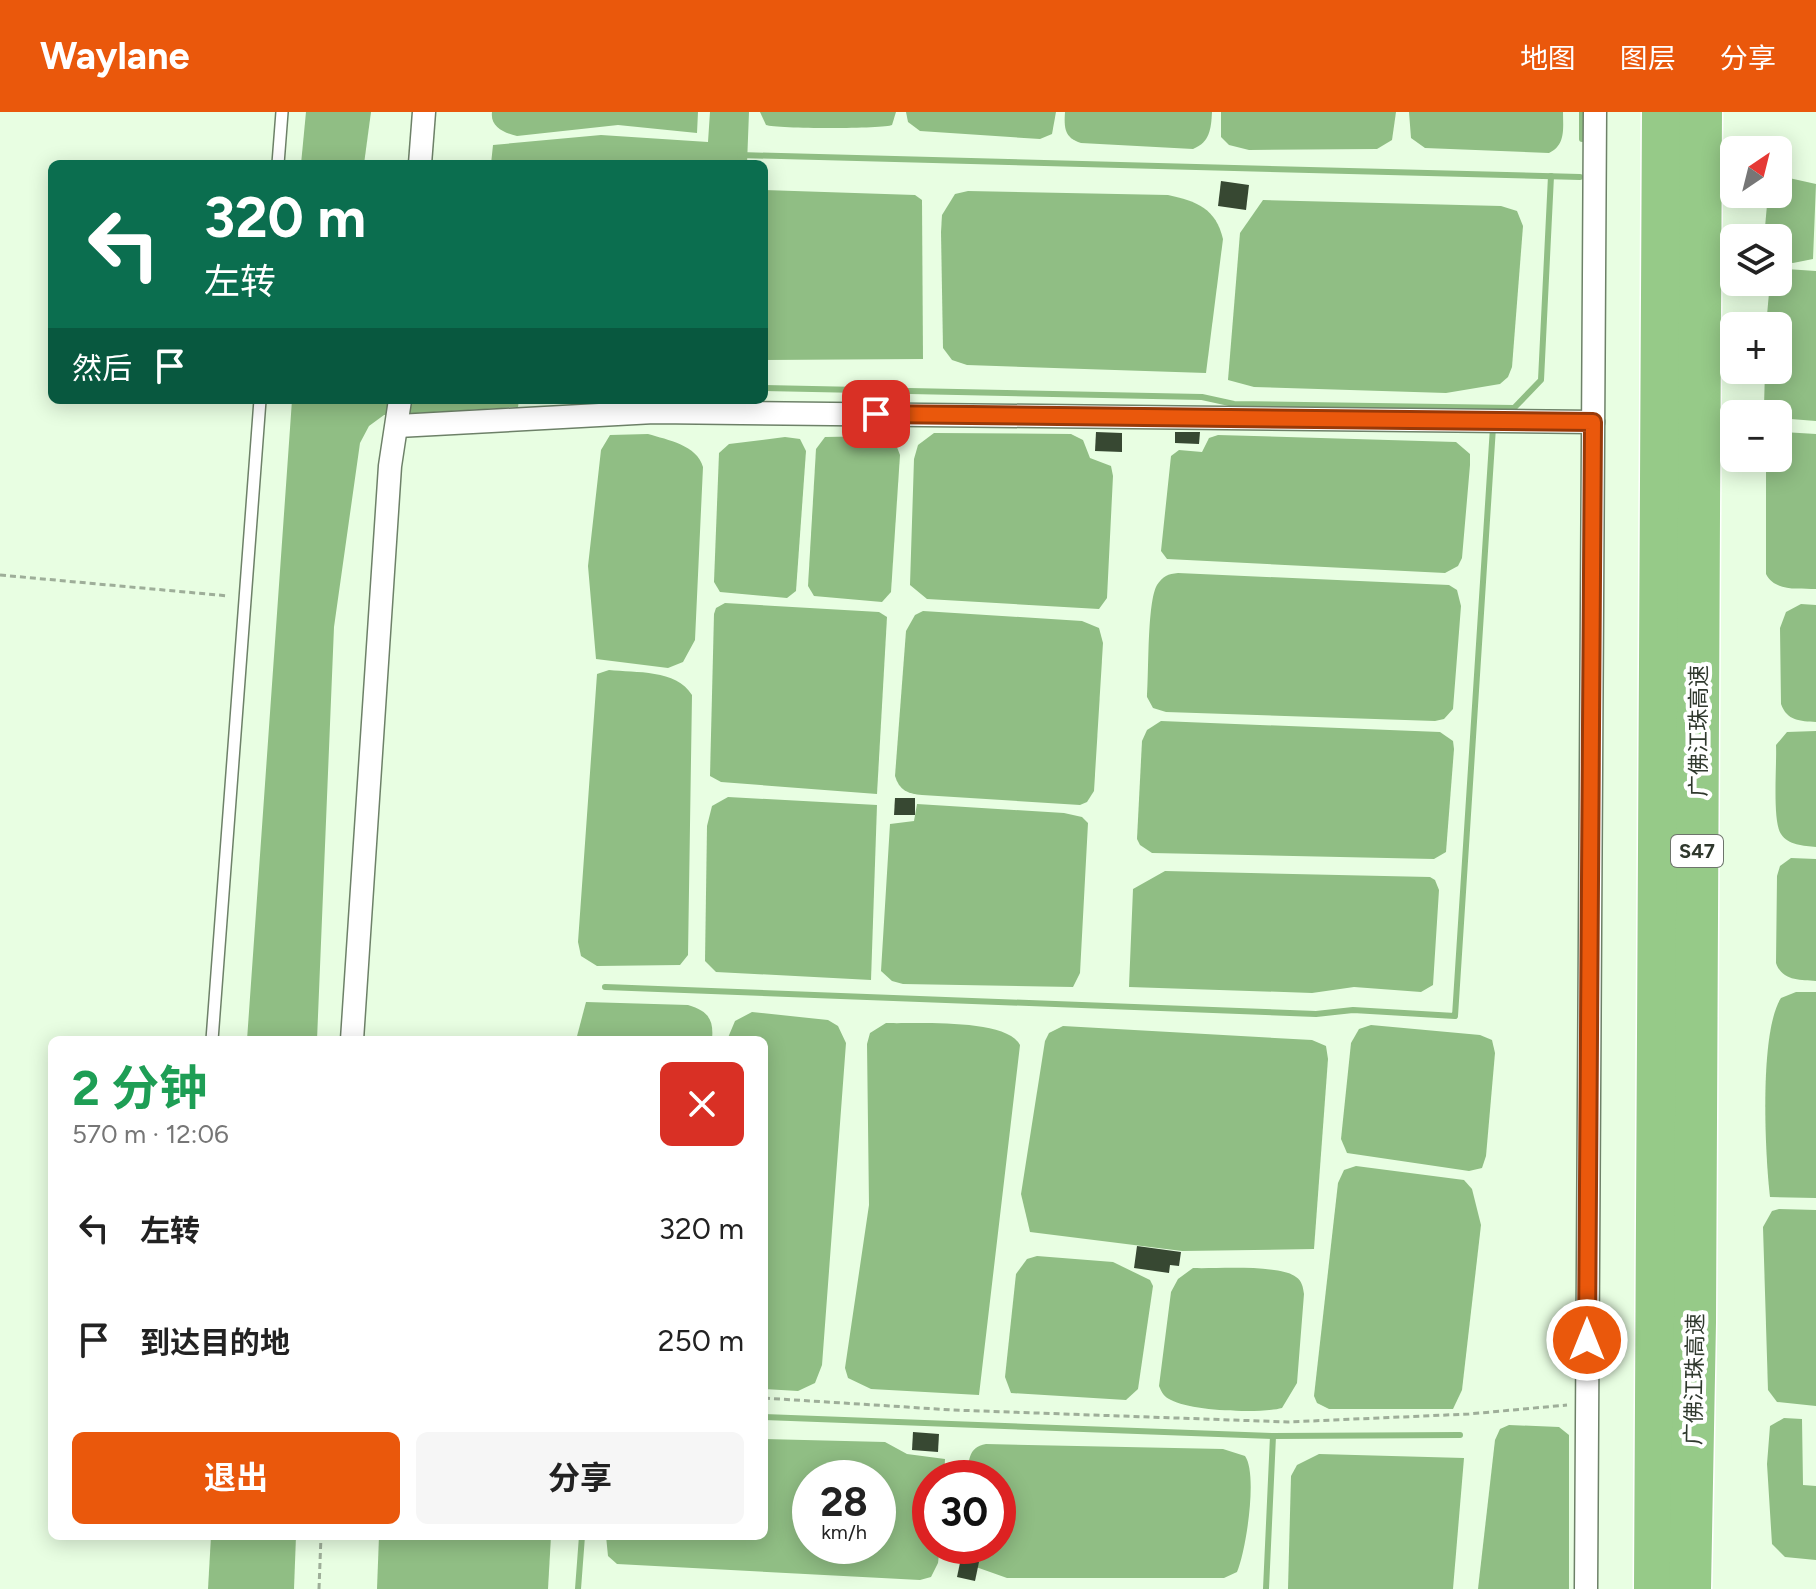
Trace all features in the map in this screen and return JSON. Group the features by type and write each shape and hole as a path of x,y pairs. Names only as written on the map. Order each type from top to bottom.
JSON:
{"highway":[{"name":"广佛江珠高速","path":"1655,1589 1663,112"},
{"name":"广佛江珠高速","path":"1690,1589 1695,1306 1701,112"}],"street":[{"path":"420,160 424,112"},
{"path":"1586,1589 1595,112"},
{"path":"352,1036 388,481 400,404"},
{"path":"398,426 654,412 1593,422"}],"lane":[{"path":"278,160 282,112"},
{"path":"212,1036 260,404"}],"path":[{"path":"0,575 245,598"},
{"path":"768,1398 953,1410 1288,1422 1469,1414 1587,1403"},
{"path":"319,1589 321,1540"}],"shaded area":[{"path":"306,112 371,112 365,160 301,160"},
{"path":"492,112 698,112 697,133 618,125 517,136 496,125"},
{"path":"710,112 749,112 747,160 491,160 493,145 601,135 708,142"},
{"path":"760,112 896,112 892,125 830,128 766,125"},
{"path":"906,112 1056,112 1052,134 1040,139 920,131 908,122"},
{"path":"1065,112 1212,112 1206,139 1193,149 1081,143 1066,131"},
{"path":"1221,112 1396,112 1392,140 1377,149 1249,150 1229,145 1221,137"},
{"path":"1409,112 1563,112 1562,136 1549,153 1425,148 1411,138"},
{"path":"1792,179 1816,184 1813,259 1792,263 1792,224 1765,224 1767,208 1792,208"},
{"path":"768,190 915,195 922,200 923,359 768,360"},
{"path":"968,191 1168,195 1204,208 1216,220 1223,239 1206,373 967,365 952,360 943,348 942,215 955,194"},
{"path":"1263,200 1501,206 1517,211 1523,226 1512,367 1508,377 1500,384 1446,393 1254,387 1228,380 1240,233"},
{"path":"1792,269 1816,271 1816,421 1792,419 1792,400 1764,400 1765,384 1792,384 1792,312 1767,312 1769,296 1792,296"},
{"path":"292,404 518,404 518,407 384,415 369,426 360,443 334,627 317,1036 247,1036"},
{"path":"934,433 1071,434 1083,440 1090,458 1111,466 1107,598 1099,609 927,599 910,585 914,459 918,445"},
{"path":"1792,433 1816,434 1816,589 1781,586 1766,574 1766,472 1792,472"},
{"path":"648,434 688,448 703,467 695,640 683,662 668,668 596,659 588,566 601,450 610,435"},
{"path":"1218,435 1456,442 1470,454 1462,558 1458,566 1445,573 1167,559 1161,551 1171,456 1179,450 1202,452 1209,438"},
{"path":"880,436 895,442 900,455 891,592 882,602 814,596 808,586 816,449 825,437"},
{"path":"785,437 800,439 806,451 796,591 787,598 720,592 714,582 719,453 729,444"},
{"path":"1178,573 1449,585 1457,590 1461,606 1453,709 1444,719 1435,721 1166,712 1153,708 1147,697 1154,594 1164,578"},
{"path":"725,603 879,612 887,617 877,794 721,782 710,776 714,614 716,608"},
{"path":"1801,604 1816,605 1816,722 1790,717 1781,704 1780,628 1786,612"},
{"path":"923,611 1082,621 1099,628 1103,643 1094,791 1087,802 1080,805 922,795 902,788 895,776 906,631 915,615"},
{"path":"609,670 666,676 692,695 688,955 680,965 597,966 581,956 578,942 597,674"},
{"path":"1161,721 1440,732 1453,741 1454,749 1446,852 1434,859 1152,853 1137,839 1142,741 1147,730"},
{"path":"1816,731 1816,847 1792,843 1784,838 1778,827 1776,745 1787,732"},
{"path":"728,797 877,805 871,980 716,972 705,961 707,826 712,806"},
{"path":"917,804 1064,813 1082,817 1088,823 1080,973 1073,987 903,984 892,981 881,971 890,824 914,821"},
{"path":"1791,858 1816,859 1816,981 1787,976 1776,963 1777,876 1780,866"},
{"path":"1165,871 1430,877 1435,880 1439,890 1433,985 1421,992 1354,987 1312,993 1129,987 1133,889"},
{"path":"1796,992 1816,992 1816,1198 1770,1197 1765,1125 1769,1038 1781,998"},
{"path":"586,1002 688,1005 708,1017 712,1027 712,1036 577,1036"},
{"path":"752,1012 828,1020 838,1026 846,1043 822,1365 815,1383 798,1391 768,1389 768,1036 729,1036 735,1021"},
{"path":"886,1023 979,1026 1011,1036 1020,1045 979,1395 871,1389 848,1378 845,1368 869,1205 867,1044 870,1033"},
{"path":"1371,1025 1480,1035 1492,1040 1495,1053 1486,1156 1482,1168 1469,1171 1347,1153 1341,1139 1351,1043 1359,1029"},
{"path":"1063,1026 1312,1040 1326,1046 1328,1059 1314,1249 1182,1251 1030,1232 1021,1194 1045,1041 1049,1033"},
{"path":"1356,1166 1464,1180 1472,1189 1481,1225 1462,1390 1453,1409 1329,1409 1317,1403 1314,1396 1338,1183 1344,1170"},
{"path":"1816,1210 1816,1406 1777,1402 1768,1390 1763,1227 1772,1211"},
{"path":"1037,1256 1113,1262 1150,1280 1153,1286 1138,1389 1126,1400 1011,1393 1005,1377 1016,1274 1027,1259"},
{"path":"1193,1268 1276,1270 1288,1273 1301,1282 1304,1294 1297,1383 1282,1408 1258,1411 1209,1409 1181,1404 1162,1393 1159,1386 1171,1292 1178,1279"},
{"path":"1784,1418 1802,1419 1803,1485 1816,1486 1816,1560 1785,1557 1772,1544 1767,1464 1770,1426"},
{"path":"1509,1425 1559,1427 1569,1435 1569,1589 1478,1589 1495,1440 1500,1429"},
{"path":"768,1439 885,1442 907,1454 945,1459 912,1460 912,1564 938,1564 931,1577 920,1580 617,1564 608,1556 606,1540 768,1540"},
{"path":"975,1448 1223,1449 1245,1456 1249,1465 1251,1495 1244,1548 1237,1572 1224,1578 1007,1578 976,1567 974,1564 1016,1564 1016,1460 969,1460"},
{"path":"1319,1454 1464,1458 1453,1589 1288,1589 1291,1476 1297,1465"},
{"path":"211,1540 296,1540 294,1589 208,1589"},
{"path":"379,1540 551,1540 548,1589 377,1589"}],"building":[{"path":"1221,181 1249,185 1246,210 1218,206"},
{"path":"1096,432 1122,433 1122,452 1095,451"},
{"path":"1175,432 1200,432 1199,444 1175,443"},
{"path":"895,798 915,798 915,815 894,815"},
{"path":"1137,1246 1181,1252 1179,1266 1170,1265 1169,1273 1134,1268"},
{"path":"913,1432 939,1434 938,1452 912,1450"},
{"path":"960,1564 979,1564 975,1581 957,1577"}],"waterway":[{"path":"1582,112 1582,139"},
{"path":"740,155 1580,177"},
{"path":"768,388 1202,397 1234,404 1514,408 1541,380 1551,176"},
{"path":"605,987 1316,1014 1353,1010 1455,1016 1493,427"},
{"path":"768,1417 1273,1436 1460,1435"},
{"path":"1266,1589 1273,1436"},
{"path":"578,1589 582,1540"}],"route":[{"path":"876,414 1593,422 1587,1340"}]}
